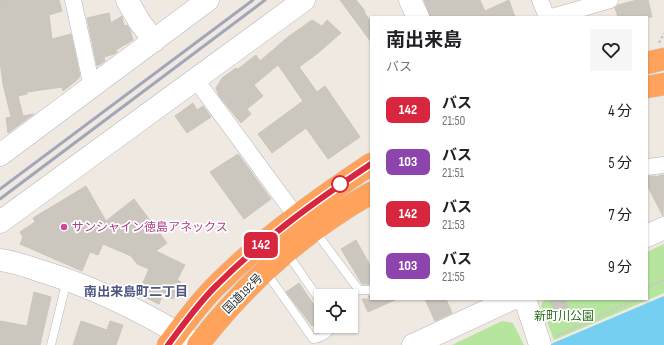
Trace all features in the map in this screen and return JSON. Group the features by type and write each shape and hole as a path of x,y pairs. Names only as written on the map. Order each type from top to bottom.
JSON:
{"highway":[{"path":"648,63 664,59"},
{"path":"648,87 664,84"},
{"name":"国道192号","path":"172,339 217,284 245,258 296,216 370,165"},
{"name":"国道192号","path":"198,345 236,299 265,271 314,230 370,194"}],"street":[{"path":"73,0 92,87"},
{"path":"127,0 139,21 154,41"},
{"path":"0,155 208,0"},
{"path":"0,222 304,0"},
{"path":"410,0 418,16"},
{"path":"540,0 547,16"},
{"path":"555,16 601,1"},
{"path":"196,80 296,216"},
{"path":"648,167 664,165"},
{"path":"648,236 664,228"},
{"path":"0,260 14,262 94,289 149,315 172,339 198,345"},
{"path":"413,345 510,300"},
{"path":"525,300 543,342"}],"lane":[{"path":"314,230 359,290 370,290"},
{"path":"287,252 314,292"},
{"path":"265,271 314,342 328,333"},
{"path":"51,345 68,279"}],"path":[{"path":"648,287 664,280"},
{"path":"543,342 635,300"}],"green space":[{"name":"新町川公園","path":"664,244 664,293 648,300 648,252"},
{"name":"新町川公園","path":"648,300 554,340 541,306 543,301"},
{"path":"502,321 513,323 524,345 452,345"}],"water":[{"path":"664,296 664,345 549,345 558,341"}],"building":[{"path":"0,0 59,0 62,11 49,15 52,39 71,34 80,76 63,91 62,87 27,92 27,94 18,96 23,116 34,114 8,133 6,118 11,117 3,84 0,62"},
{"path":"340,0 356,0 365,11 364,12 370,21 370,41"},
{"path":"424,0 480,0 485,11 509,0 515,16 430,16"},
{"path":"637,0 648,0 652,17 618,16 615,8 618,5"},
{"path":"109,13 111,23 122,16 124,26 127,25 133,40 116,50 117,52 114,54 104,57 105,61 97,66 87,18"},
{"path":"312,20 322,26 327,20 341,33 299,67 317,92 325,86 360,137 328,159 306,128 272,153 258,134 303,101 278,65 254,85 263,96 247,109 251,114 241,123 219,96 216,88 222,78 236,68 238,69 256,55 260,61 288,37"},
{"path":"193,103 197,110 203,106 211,117 187,133 175,116"},
{"path":"238,154 271,199 244,219 210,172"},
{"path":"664,175 663,216 648,187 648,176 657,177"},
{"path":"86,186 106,221 134,199 167,243 156,251 185,265 177,280 181,282 173,299 163,294 159,304 138,294 149,269 137,264 131,256 103,244 98,255 90,252 82,271 20,244 23,237 20,232 35,222 33,218"},
{"path":"356,240 370,265 370,284 362,284 341,249"},
{"path":"299,283 314,305 314,325 312,326 286,292"},
{"path":"34,292 51,297 40,345 0,345 0,321 27,326"},
{"path":"362,299 370,300 395,300 368,312"},
{"path":"425,300 446,300 452,313 435,321"},
{"path":"549,300 565,300 569,308 556,314"},
{"path":"81,321 107,330 110,321 123,325 116,345 73,345"}],"railway":[{"path":"0,189 253,0"},
{"path":"0,199 265,0"}],"bus line":[{"name":"142","path":"168,345 217,284 245,258 296,216 334,188 370,165"}],"place":[{"name":"サンシャイン徳島アネックス","path":"64,227"}],"district":[{"name":"南出来島町二丁目","path":"136,292"}]}
